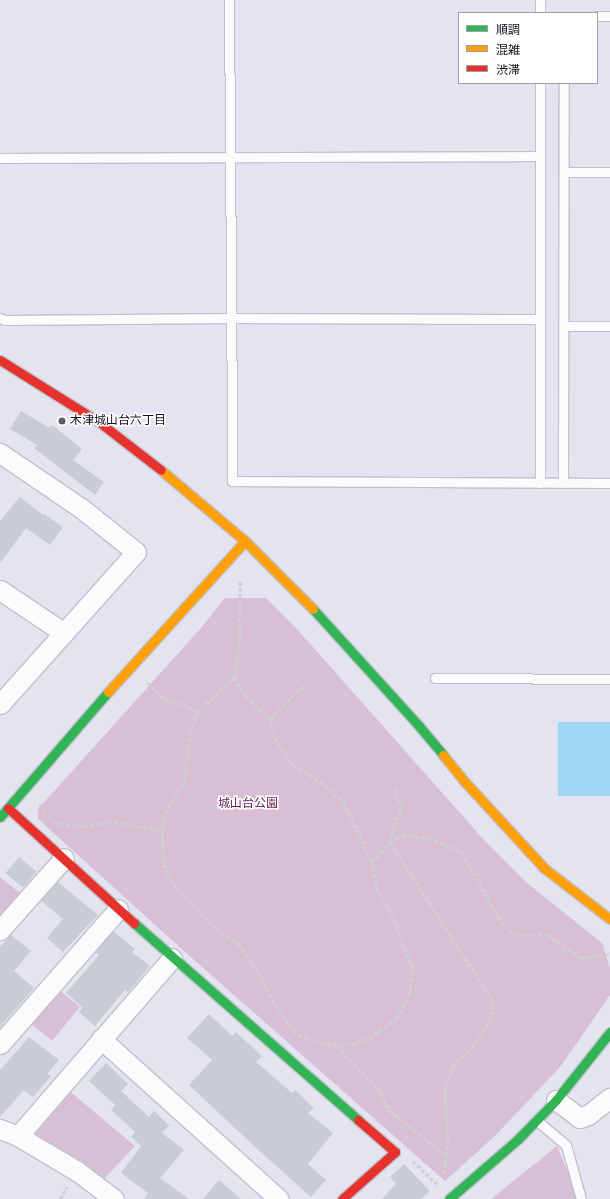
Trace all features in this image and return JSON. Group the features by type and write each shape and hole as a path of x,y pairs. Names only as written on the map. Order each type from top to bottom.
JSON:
{"street":[{"path":"0,360 99,422 163,472 245,541 297,592 340,638 419,726 465,782 544,868 610,919"},
{"path":"0,453 82,508 136,552 0,704"},
{"path":"0,817 139,656 245,541"},
{"path":"0,590 64,633"},
{"path":"8,808 172,958 395,1152 342,1199"},
{"path":"0,930 64,858"},
{"path":"0,1044 118,909"},
{"path":"18,1136 172,958"},
{"path":"450,1198 479,1174 556,1100 610,1032"},
{"path":"101,1040 279,1199"},
{"path":"556,1100 580,1118 588,1115 610,1098"},
{"path":"0,1129 18,1136 76,1171 114,1199"}],"lane":[{"path":"229,0 232,481 610,483"},
{"path":"540,0 540,12"},
{"path":"598,16 610,16"},
{"path":"540,84 540,483"},
{"path":"563,483 565,172 564,84"},
{"path":"0,158 539,156"},
{"path":"565,172 610,172"},
{"path":"0,318 5,320 230,318 540,319"},
{"path":"564,326 610,326"},
{"path":"435,678 610,679"},
{"path":"536,1120 566,1145 581,1199"}],"path":[{"path":"234,678 246,696 270,719 273,732 287,758 299,769 321,781 344,803 372,862 377,888 394,920 412,966 410,994 397,1018 373,1037 355,1044 337,1046 307,1039 295,1033 273,1004 261,977 239,945 216,929 176,888 167,874 163,861 162,831 165,813 184,783 190,734 197,712 234,678 239,646 240,581"},
{"path":"147,682 165,699 183,704 197,712"},
{"path":"270,719 296,692 306,685"},
{"path":"398,789 395,795 403,806 394,827 390,842 492,999 493,1011 489,1024 473,1046 454,1066 445,1087 447,1156 443,1188"},
{"path":"36,801 48,816"},
{"path":"52,821 84,826 114,821 162,831"},
{"path":"372,862 390,842 403,835 429,838 462,852 498,918 514,935 548,935 581,958 610,954"},
{"path":"337,1046 378,1089 390,1111 447,1156"},
{"path":"395,1152 406,1155 443,1188 450,1198"}],"green space":[{"name":"城山台公園","path":"225,598 266,598 296,628 485,841 527,883 602,943 610,968 610,995 561,1066 495,1136 445,1181 185,952 38,819 38,809 200,629"},
{"path":"0,877 20,893 0,916"},
{"path":"58,989 80,1007 52,1041 30,1023"},
{"path":"67,1089 135,1146 103,1180 37,1137 35,1126"},
{"path":"557,1146 574,1187 577,1199 491,1199"}],"water":[{"path":"558,722 610,722 610,796 558,796"}],"building":[{"path":"21,411 50,428 52,425 82,449 73,460 104,482 95,495 34,448 37,445 10,429"},
{"path":"20,497 43,515 44,514 63,527 50,545 26,528 0,563 0,521"},
{"path":"19,857 37,872 23,888 6,873"},
{"path":"58,882 98,915 63,952 47,938 63,919 41,901"},
{"path":"113,931 135,949 132,952 150,966 128,992 125,990 95,1026 79,1012 82,1007 66,993 99,955 95,952"},
{"path":"11,935 31,951 14,971 34,988 0,1027 0,947"},
{"path":"209,1014 232,1036 236,1032 262,1056 256,1062 292,1093 295,1090 314,1108 308,1113 333,1133 308,1164 326,1180 311,1197 189,1085 212,1060 187,1038"},
{"path":"29,1037 59,1060 47,1074 51,1076 33,1097 24,1090 0,1117 0,1070"},
{"path":"106,1063 128,1084 121,1091 149,1117 154,1111 169,1125 162,1133 184,1150 160,1178 189,1199 144,1199 148,1193 121,1173 141,1146 131,1137 135,1132 111,1110 115,1105 89,1081"},
{"path":"404,1164 430,1191 421,1199 382,1199 396,1184 390,1177"},
{"path":"219,1180 241,1199 203,1199"}],"traffic: fast":[{"path":"313,609 419,726 443,755"},
{"path":"0,817 108,692"},
{"path":"134,923 358,1120"},
{"path":"449,1199 518,1139 556,1100 610,1032"}],"traffic: slow":[{"path":"161,470 245,541 313,609"},
{"path":"108,692 245,541"},
{"path":"443,755 465,782 544,868 610,919"}],"traffic: jam":[{"path":"0,360 99,422 161,470"},
{"path":"8,808 134,923"},
{"path":"342,1199 395,1152 358,1120"}],"place":[{"name":"木津城山台六丁目","path":"62,421"}]}
